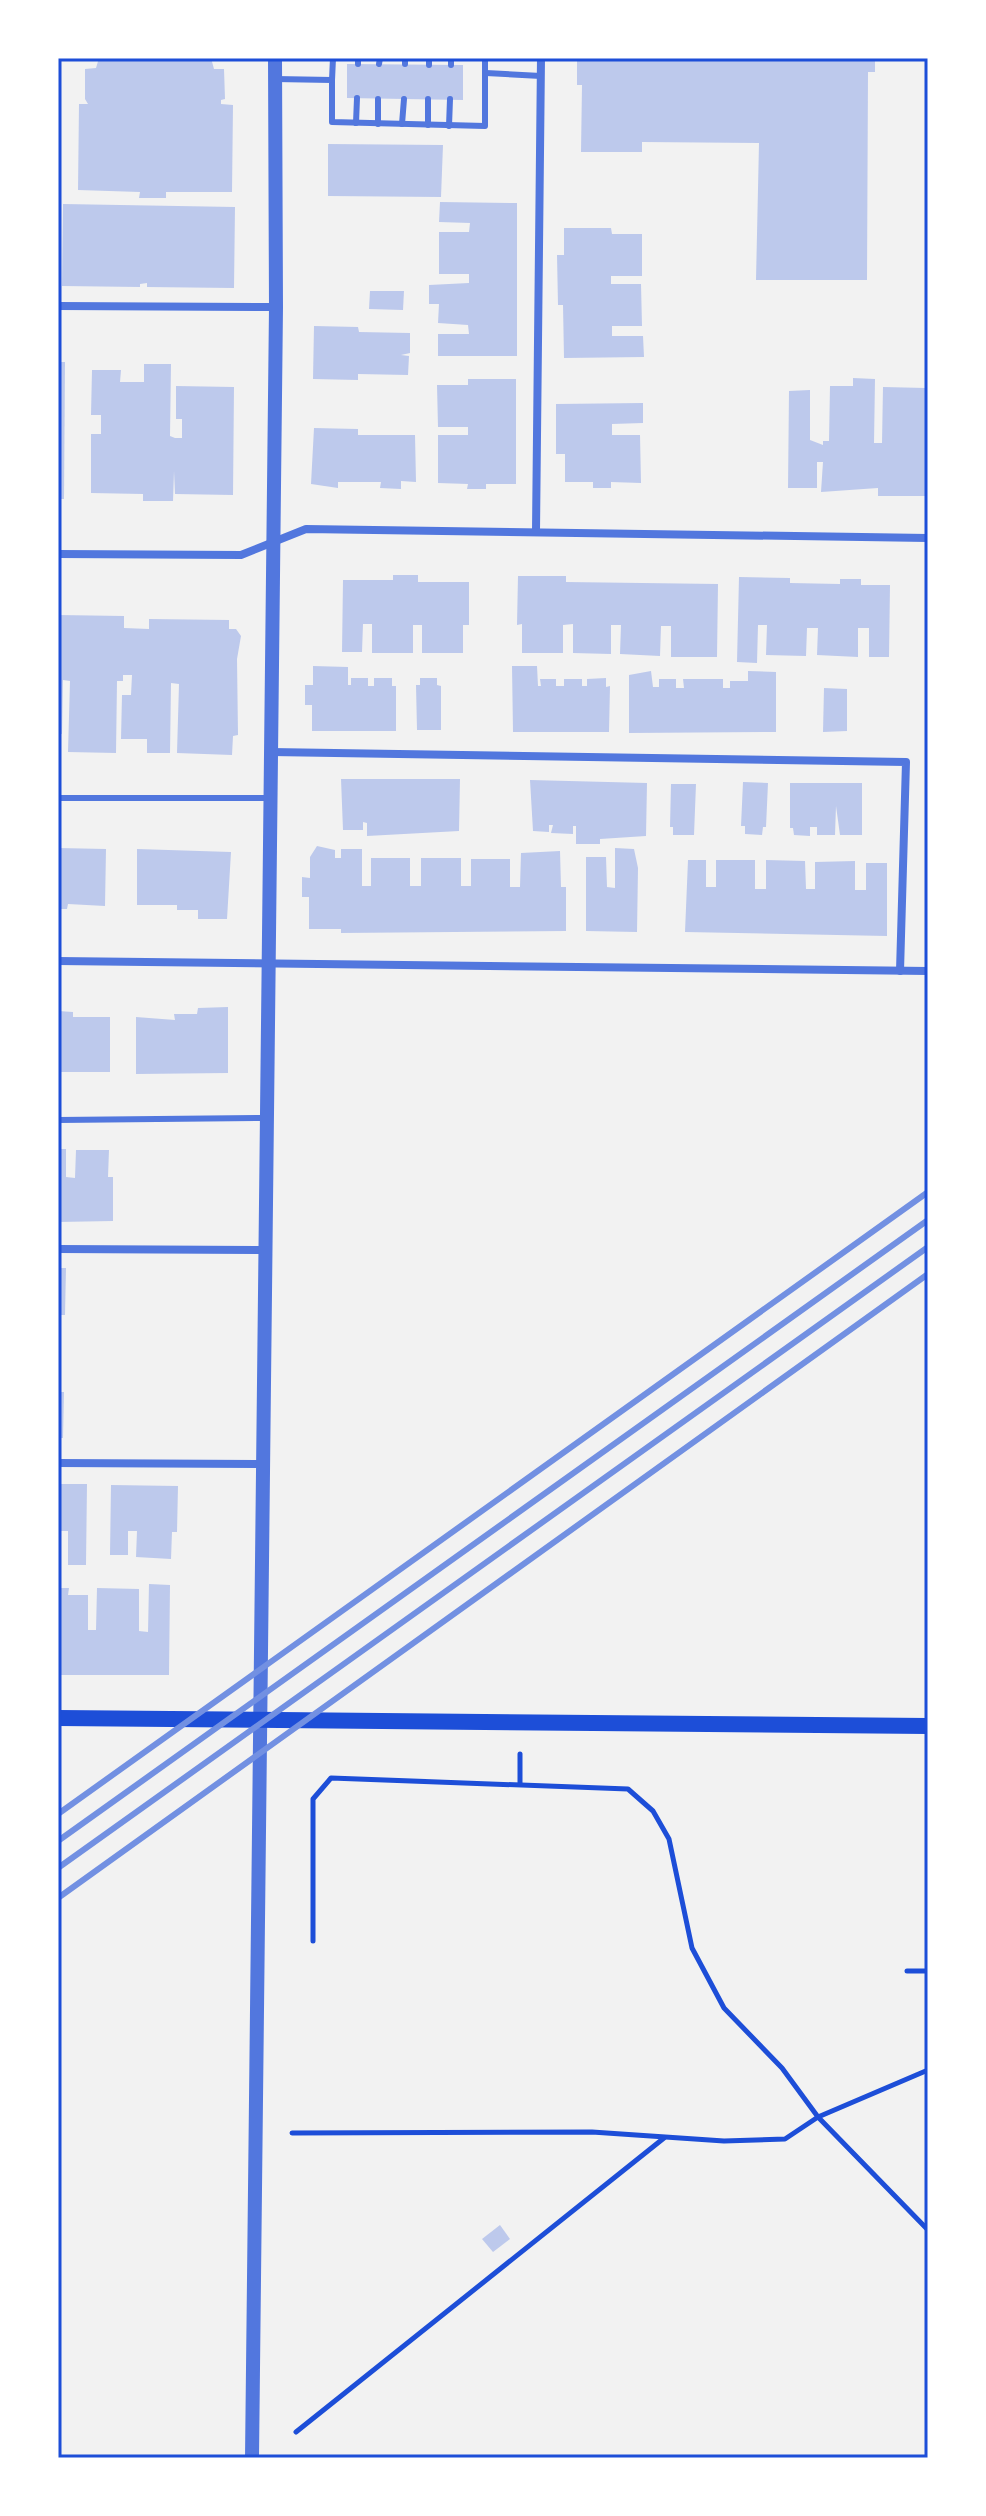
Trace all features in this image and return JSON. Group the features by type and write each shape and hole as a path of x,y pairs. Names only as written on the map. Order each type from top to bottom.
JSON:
{"main road":[{"path":"58,1718 928,1726"}],"street":[{"path":"252,2458 276,307 275,58"},
{"path":"536,531 541,58"},
{"path":"58,306 276,307"},
{"path":"58,554 241,555 272,540 306,529 928,538"},
{"path":"271,752 906,762 900,971"},
{"path":"58,961 928,971"},
{"path":"58,1249 265,1250"},
{"path":"58,1463 261,1464"}],"lane":[{"path":"333,58 332,122 449,126 485,126 485,58"},
{"path":"486,73 541,76"},
{"path":"275,79 332,80"},
{"path":"356,123 357,98"},
{"path":"378,99 378,124"},
{"path":"402,124 404,99"},
{"path":"428,99 428,125"},
{"path":"449,126 450,99"},
{"path":"58,798 269,798"},
{"path":"58,1120 265,1118"}],"path":[{"path":"520,1754 520,1783"},
{"path":"313,1941 313,1799 331,1778 628,1789 653,1811 669,1839 692,1948 724,2008 782,2068 818,2117 928,2230"},
{"path":"907,1971 928,1971"},
{"path":"292,2133 592,2132 724,2141 785,2139 818,2117 928,2070"},
{"path":"296,2432 664,2138"}],"building":[{"path":"99,58 211,58 214,69 224,69 225,99 221,100 221,104 233,105 232,192 166,192 166,198 139,198 140,192 78,190 79,104 88,104 85,99 85,69 96,68"},
{"path":"577,58 875,58 875,72 868,72 867,280 756,280 759,143 642,142 642,152 581,152 582,85 577,85"},
{"path":"347,64 463,65 463,100 347,98"},
{"path":"328,144 443,145 441,197 328,196"},
{"path":"440,202 517,203 517,356 438,356 438,334 469,334 468,325 438,323 439,304 429,304 429,285 469,283 469,274 439,274 439,232 469,232 470,223 439,222"},
{"path":"63,204 235,207 234,288 147,287 147,283 140,284 140,287 62,286"},
{"path":"564,228 611,228 612,234 642,234 642,276 611,276 611,284 641,284 642,326 612,326 612,336 643,336 644,357 564,358 563,305 558,305 557,255 564,255"},
{"path":"370,291 404,291 403,310 369,309"},
{"path":"314,326 358,327 359,332 410,333 410,353 401,355 409,356 408,375 358,374 358,380 313,379"},
{"path":"58,362 65,362 64,499 58,499"},
{"path":"144,364 171,364 170,436 175,438 182,438 182,419 176,419 176,386 234,387 233,495 175,494 174,471 173,501 143,501 143,494 91,493 91,434 101,434 101,415 91,415 92,370 121,370 120,382 144,382"},
{"path":"853,378 875,379 874,443 882,443 883,387 926,388 928,496 878,496 878,488 821,492 823,462 817,462 817,488 788,488 789,391 810,390 810,440 823,445 823,441 829,441 830,386 853,386"},
{"path":"468,379 516,379 516,484 486,484 486,489 467,489 468,484 438,483 438,435 468,435 468,427 438,427 437,385 468,385"},
{"path":"643,403 643,423 612,424 612,435 640,435 641,483 611,482 611,488 593,488 593,482 565,482 565,454 556,454 556,404"},
{"path":"314,428 358,429 358,435 415,435 416,482 401,481 401,489 380,488 381,482 338,482 338,488 311,484"},
{"path":"393,575 418,575 418,582 469,582 469,625 463,625 463,653 422,653 422,625 413,625 413,653 372,653 372,624 363,624 362,652 342,652 343,580 393,580"},
{"path":"518,576 566,576 566,582 718,584 717,657 671,657 671,626 661,626 660,656 620,654 621,625 611,625 611,654 573,653 573,624 563,625 563,653 522,653 522,624 517,625"},
{"path":"739,577 790,578 790,583 840,584 840,579 861,579 861,585 890,585 889,657 869,657 869,628 858,628 858,657 817,655 818,628 807,628 806,656 766,655 767,625 758,625 757,663 737,662"},
{"path":"58,615 124,616 124,628 149,629 149,619 229,620 229,629 236,629 241,636 237,659 238,735 233,736 232,755 177,753 179,684 171,683 170,753 147,753 147,739 121,739 122,695 131,695 132,675 123,675 123,681 117,681 116,753 68,752 70,681 63,680 62,734 58,734"},
{"path":"313,666 348,667 348,685 351,685 351,678 368,678 368,686 374,686 374,678 392,678 392,686 396,686 396,731 312,731 312,705 305,705 305,685 313,685"},
{"path":"512,666 537,666 538,686 541,686 540,679 556,679 556,686 564,686 564,679 582,679 582,686 587,686 587,679 606,678 606,687 610,686 609,732 513,732"},
{"path":"651,671 653,687 659,687 659,679 676,679 676,688 684,688 683,679 723,679 723,688 730,688 730,681 748,681 748,671 776,672 776,732 629,733 629,675"},
{"path":"420,678 437,678 437,685 441,686 441,730 417,730 416,685 420,685"},
{"path":"824,688 847,689 847,731 823,732"},
{"path":"341,779 460,779 459,831 367,836 367,823 363,822 363,830 343,830"},
{"path":"530,780 647,783 646,836 600,839 600,844 576,844 576,826 573,826 573,834 551,833 553,825 549,825 549,832 533,831"},
{"path":"743,782 768,783 766,827 763,827 762,835 745,834 745,826 741,826"},
{"path":"790,783 862,783 862,835 840,835 836,806 835,835 817,835 817,827 810,827 810,836 794,835 793,828 790,828"},
{"path":"671,784 696,784 694,835 673,835 673,827 670,827"},
{"path":"317,846 335,850 335,858 341,858 341,849 362,849 362,886 371,886 371,858 410,858 410,886 421,886 421,858 461,858 461,886 471,886 471,859 510,859 510,887 520,887 521,853 560,851 561,887 566,887 566,931 341,933 341,929 309,929 309,897 302,897 302,877 310,878 310,857"},
{"path":"58,848 106,849 105,906 68,904 67,909 58,909"},
{"path":"615,848 634,849 638,868 637,932 586,931 586,857 606,857 607,887 615,888"},
{"path":"137,849 231,852 227,919 198,919 198,910 177,910 177,905 137,905"},
{"path":"688,860 706,860 706,887 716,887 716,860 755,860 755,889 766,889 766,860 805,861 806,889 815,889 815,862 855,861 855,890 866,890 866,863 887,863 887,936 685,932"},
{"path":"228,1007 228,1073 136,1074 136,1017 175,1020 174,1014 197,1014 198,1008"},
{"path":"58,1011 73,1012 73,1017 110,1017 110,1072 58,1072"},
{"path":"58,1149 66,1149 66,1177 75,1178 76,1150 109,1150 108,1177 113,1177 113,1221 58,1222"},
{"path":"58,1268 66,1268 65,1315 58,1315"},
{"path":"58,1392 64,1392 63,1438 58,1438"},
{"path":"58,1484 87,1484 86,1565 68,1565 68,1531 58,1531"},
{"path":"111,1485 178,1486 177,1532 172,1532 171,1559 136,1557 137,1531 128,1531 128,1555 110,1555"},
{"path":"149,1584 170,1585 169,1675 58,1675 58,1588 69,1588 68,1595 88,1595 88,1630 96,1630 97,1588 139,1589 139,1631 148,1632"},
{"path":"500,2225 510,2239 493,2252 482,2239"}],"railway":[{"path":"58,1814 928,1192"},
{"path":"58,1841 928,1220"},
{"path":"58,1868 928,1247"},
{"path":"58,1898 928,1274"}]}
